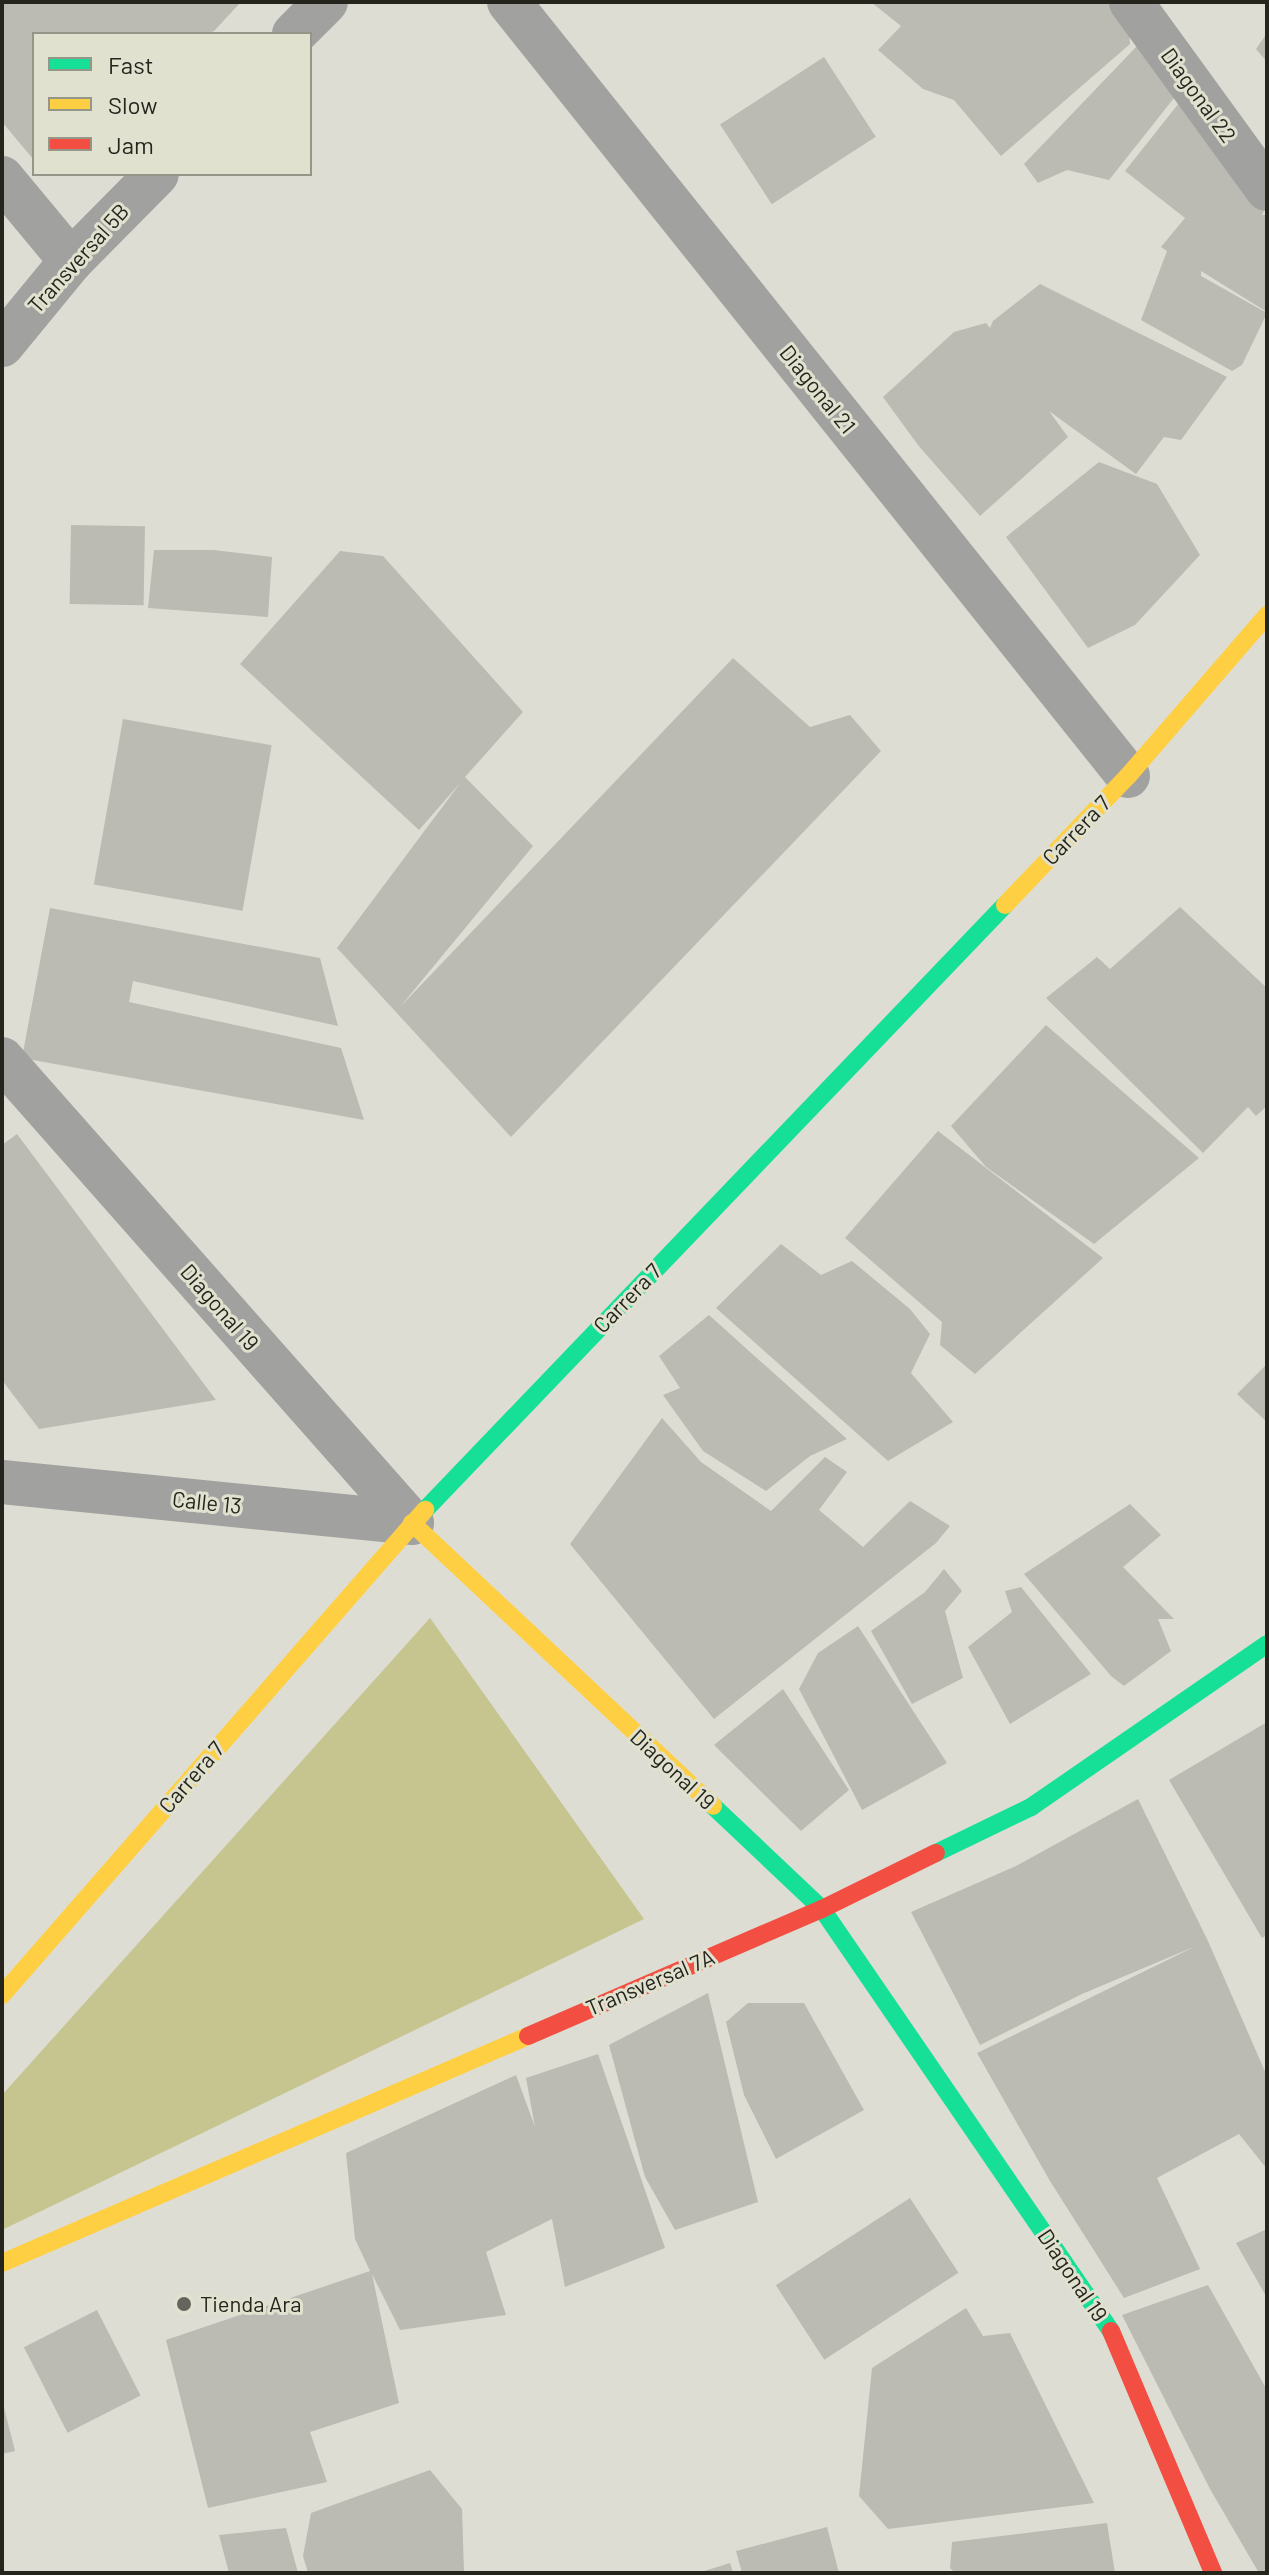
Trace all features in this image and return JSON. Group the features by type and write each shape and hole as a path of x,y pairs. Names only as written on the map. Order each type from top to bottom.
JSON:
{"main road":[{"name":"Carrera 7","path":"2,1995 412,1523 1128,776 1267,615"},
{"name":"Diagonal 19","path":"412,1523 822,1909 1111,2330 1213,2573"},
{"name":"Transversal 7A","path":"2,2263 822,1909 1031,1807 1267,1644"}],"street":[{"path":"296,32 326,2"},
{"name":"Diagonal 21","path":"509,2 1128,776"},
{"name":"Diagonal 22","path":"1131,2 1267,189"},
{"name":"Transversal 5B","path":"2,345 71,261 155,176"},
{"path":"2,178 71,261"},
{"name":"Diagonal 19","path":"2,1059 412,1523"},
{"name":"Calle 13","path":"2,1482 412,1523"}],"shaded area":[{"path":"430,1618 644,1919 2,2230 2,2095"}],"building":[{"path":"2,2 241,2 211,32 32,32 32,158 2,122"},
{"path":"871,2 1123,2 1127,8 1130,44 1001,156 954,100 923,89 878,50 901,26"},
{"path":"1267,33 1267,62 1256,49"},
{"path":"1137,46 1178,93 1109,180 1067,170 1038,183 1024,164"},
{"path":"824,57 876,137 772,204 720,125"},
{"path":"1187,93 1266,207 1262,215 1267,215 1267,312 1201,271 1201,276 1267,313 1242,365 1232,371 1141,320 1167,251 1161,247 1185,218 1125,171"},
{"path":"1040,284 1227,377 1181,440 1164,437 1136,474 1049,411 1068,437 980,516 918,445 883,397 954,332 986,323 990,328 993,321"},
{"path":"1099,462 1157,484 1200,555 1135,625 1088,648 1006,537"},
{"path":"71,525 145,526 144,605 70,604"},
{"path":"154,550 213,550 272,557 268,617 148,608"},
{"path":"340,551 383,556 523,712 465,777 533,846 400,1007 733,658 810,727 850,715 881,751 511,1137 337,948 461,782 419,830 240,664"},
{"path":"123,719 272,745 243,911 94,884"},
{"path":"1180,907 1267,988 1267,1106 1256,1116 1248,1107 1203,1153 1046,998 1097,957 1110,969"},
{"path":"50,908 320,958 338,1026 133,981 129,1002 341,1048 364,1120 22,1058"},
{"path":"1046,1025 1199,1158 1094,1244 986,1167 951,1126"},
{"path":"938,1131 1103,1258 975,1374 940,1345 942,1322 845,1238"},
{"path":"17,1134 216,1400 39,1429 2,1380 2,1145"},
{"path":"781,1244 821,1275 852,1261 910,1309 930,1334 911,1373 953,1422 888,1461 716,1308"},
{"path":"709,1315 847,1439 810,1456 766,1491 703,1451 663,1395 680,1388 659,1356"},
{"path":"1267,1364 1267,1422 1237,1394"},
{"path":"662,1418 701,1462 771,1511 825,1457 847,1472 819,1510 863,1547 910,1501 950,1526 936,1543 714,1719 570,1544"},
{"path":"1130,1504 1161,1535 1123,1567 1174,1619 1158,1619 1171,1651 1124,1686 1111,1676 1024,1574"},
{"path":"944,1569 962,1591 945,1611 963,1678 912,1704 871,1631 925,1592"},
{"path":"1021,1587 1091,1674 1010,1724 968,1647 1012,1612 1005,1591"},
{"path":"858,1626 947,1763 862,1810 799,1689 818,1653"},
{"path":"783,1689 849,1790 801,1831 714,1745"},
{"path":"1267,1722 1267,1935 1262,1938 1169,1780"},
{"path":"1138,1799 1208,1941 1267,2076 1267,2169 1239,2134 1157,2178 1200,2269 1124,2298 1050,2181 977,2053 1196,1946 1082,1994 980,2045 911,1912 1016,1866"},
{"path":"708,1993 758,2202 675,2230 645,2177 609,2045"},
{"path":"748,2003 804,2003 864,2110 776,2159 744,2095 726,2022"},
{"path":"598,2054 665,2248 565,2287 552,2219 486,2252 506,2315 400,2330 372,2274 399,2403 310,2432 327,2482 208,2508 166,2340 370,2271 355,2239 346,2153 516,2075 535,2127 526,2078"},
{"path":"910,2198 958,2273 824,2360 776,2285"},
{"path":"1267,2229 1267,2298 1236,2243"},
{"path":"1208,2285 1267,2390 1267,2573 1259,2573 1210,2489 1122,2315"},
{"path":"966,2308 983,2336 1010,2333 1094,2503 888,2529 859,2496 872,2368"},
{"path":"97,2310 141,2396 68,2433 24,2347"},
{"path":"2,2400 15,2451 2,2454"},
{"path":"430,2470 462,2509 464,2573 308,2573 303,2556 311,2513"},
{"path":"1107,2523 1115,2573 955,2573 950,2568 952,2542"},
{"path":"827,2527 839,2573 742,2573 736,2551"},
{"path":"286,2528 298,2573 229,2573 219,2535"},
{"path":"730,2563 733,2573 701,2573 701,2572"}],"traffic: fast":[{"path":"425,1510 1005,905"},
{"path":"936,1853 1031,1807 1267,1644"},
{"path":"713,1806 822,1909 1111,2331"}],"traffic: slow":[{"path":"1005,905 1128,776 1267,615"},
{"path":"2,1995 425,1510"},
{"path":"412,1523 713,1806"},
{"path":"2,2263 528,2036"}],"traffic: jam":[{"path":"528,2036 822,1909 936,1853"},
{"path":"1111,2331 1213,2573"}],"place":[{"name":"Tienda Ara","path":"184,2304"}]}
